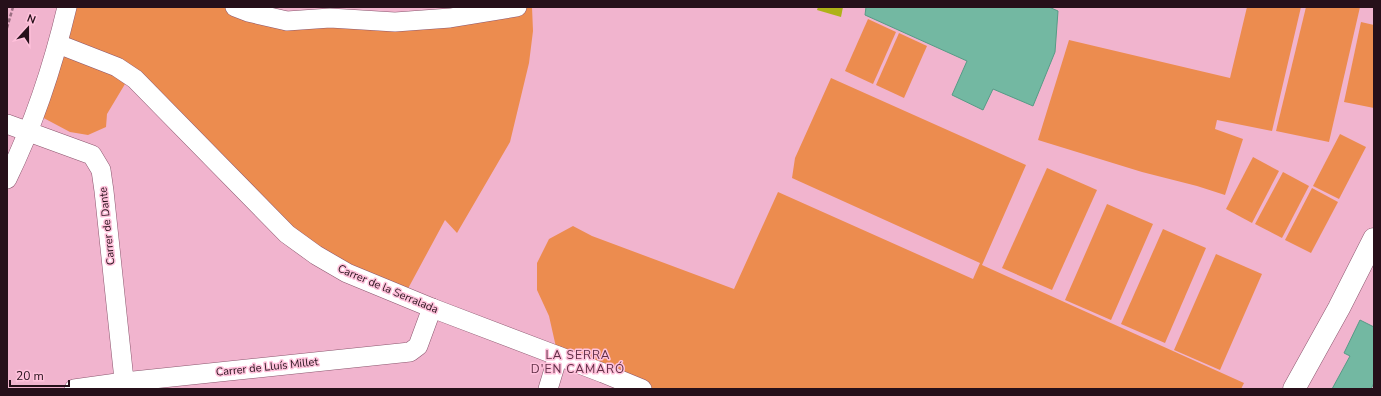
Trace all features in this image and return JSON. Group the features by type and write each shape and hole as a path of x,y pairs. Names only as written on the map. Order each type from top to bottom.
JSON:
{"street":[{"path":"7,179 17,159 58,44 67,7"},
{"path":"235,7 248,12 287,21 330,18 395,22 450,18 516,7"},
{"path":"296,7 330,18"},
{"name":"Carrer de la Serralada","path":"58,44 117,67 135,79 287,234 316,255 347,273 432,308 642,389"},
{"name":"Carrer de Dante","path":"7,124 92,156 101,170 124,385"},
{"path":"1294,389 1339,308 1374,239"},
{"name":"Carrer de Lluís Millet","path":"74,389 124,385 410,352 418,346 432,308"},
{"path":"548,389 558,356"}],"path":[{"path":"7,28 13,7"}],"shaded area":[{"path":"66,7 235,7 287,21 532,7 533,31 529,63 510,142 457,233 445,220 404,296 316,255 135,79 58,44"},
{"path":"818,7 843,7 841,17 817,10"},
{"path":"1247,7 1301,7 1272,131 1217,120 1215,129 1243,139 1225,195 1142,172 1038,140 1069,40 1230,78"},
{"path":"1306,7 1360,7 1329,142 1276,131"},
{"path":"868,19 896,32 873,84 845,71"},
{"path":"1361,22 1374,25 1374,108 1344,102"},
{"path":"899,33 927,46 904,98 876,85"},
{"path":"61,52 104,69 125,84 107,114 106,127 88,135 70,132 38,115"},
{"path":"831,78 1026,165 982,265 1244,383 1241,389 642,389 558,356 549,316 537,290 537,263 549,239 573,226 592,236 734,289 778,192 973,279 980,263 792,178 795,158"},
{"path":"1340,134 1366,147 1339,199 1313,186"},
{"path":"1253,157 1279,171 1252,223 1226,209"},
{"path":"1047,168 1097,190 1052,290 1002,268"},
{"path":"1283,172 1309,186 1282,238 1255,224"},
{"path":"1312,188 1338,202 1311,253 1285,240"},
{"path":"1107,204 1153,224 1111,320 1065,300"},
{"path":"1163,229 1206,248 1165,343 1121,324"},
{"path":"1216,254 1262,274 1220,370 1174,350"}],"building":[{"path":"866,7 1049,7 1058,11 1055,52 1033,106 993,89 983,110 952,95 967,61 865,15"},
{"path":"1360,320 1374,327 1374,383 1371,389 1332,389 1350,356 1344,353"}],"district":[{"name":"LA SERRA D'EN CAMARÓ","path":"578,362"}]}
